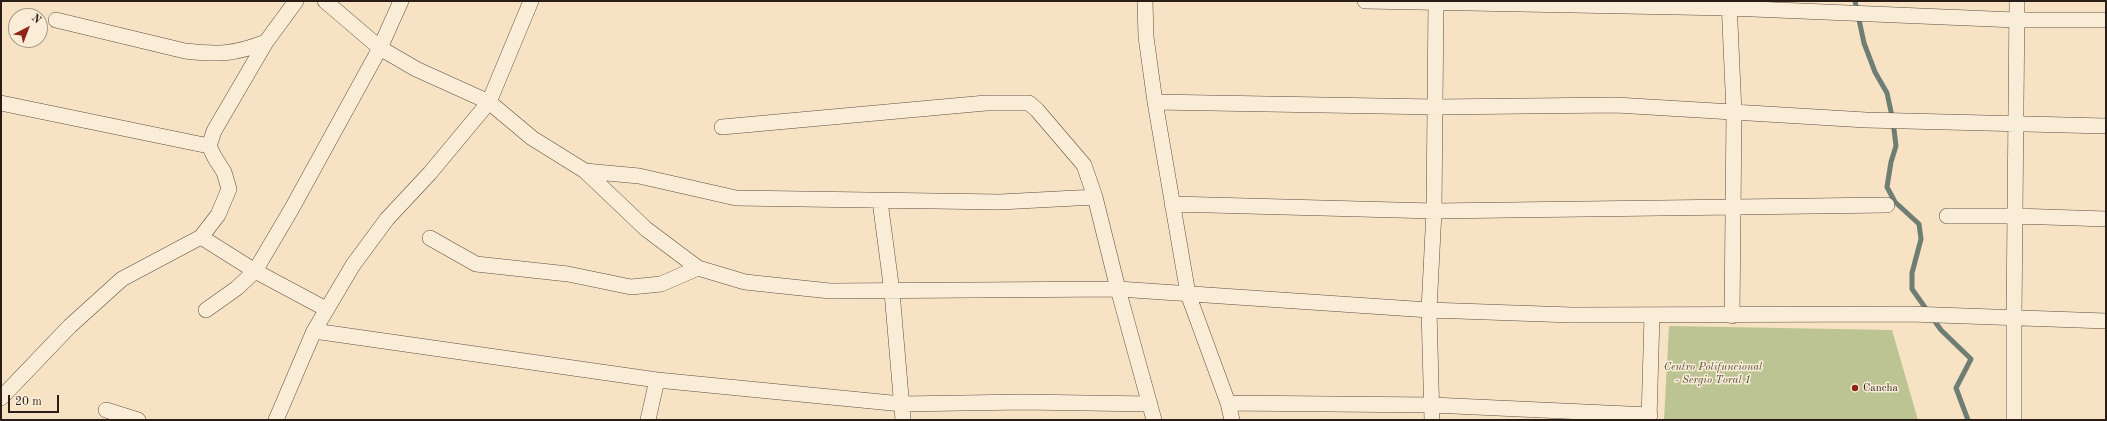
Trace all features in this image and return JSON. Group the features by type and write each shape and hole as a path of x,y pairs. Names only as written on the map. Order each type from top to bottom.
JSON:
{"street":[{"path":"1,397 70,326 122,279 201,237 218,215 228,188 224,172 215,158 210,146 214,131 266,42 296,1"},
{"path":"325,1 380,48 416,69 489,102 532,138 584,171 646,230 698,268 745,282 830,291 892,292 1118,289 1429,310 1732,316 1910,314 2106,321"},
{"path":"206,310 237,288 255,271 291,210 380,48 401,1"},
{"path":"276,420 314,331 353,265 387,219 430,173 489,102 531,1"},
{"path":"1145,1 1146,36 1155,102 1188,294 1228,403 1232,420"},
{"path":"1365,1 1729,4 1872,14 2016,20 2106,20"},
{"path":"2014,420 2015,124 2016,20 2018,1"},
{"path":"1432,413 1429,310 1434,211 1436,2"},
{"path":"1729,4 1734,112 1732,316"},
{"path":"56,20 186,51 206,53 242,51 266,42"},
{"path":"722,126 986,103 1029,102 1042,115 1084,165 1095,197 1118,289 1154,420"},
{"path":"1155,102 1436,107 1616,105 1866,120 2106,126"},
{"path":"1,103 210,146"},
{"path":"584,171 639,176 736,198 1000,202 1095,197"},
{"path":"880,201 892,292 903,420"},
{"path":"1172,204 1434,211 1887,205"},
{"path":"1947,216 2015,216 2106,220"},
{"path":"201,237 255,271 326,309"},
{"path":"430,238 476,264 568,274 631,287 661,284 698,268"},
{"path":"1228,403 1432,413 1650,418 1652,315"},
{"path":"314,331 656,380 902,404 1023,402 1150,404"},
{"path":"648,420 656,380"},
{"path":"106,410 138,420"}],"green space":[{"name":"Centro Polifuncional - Sergio Toral 1","path":"1669,326 1892,330 1918,420 1664,420"}],"waterway":[{"path":"1855,1 1864,43 1875,72 1887,93 1893,121 1896,146 1891,162 1887,187 1895,202 1919,224 1921,239 1912,273 1912,289 1941,330 1971,359 1956,388 1968,420"}],"place":[{"name":"Cancha","path":"1855,388"}]}
